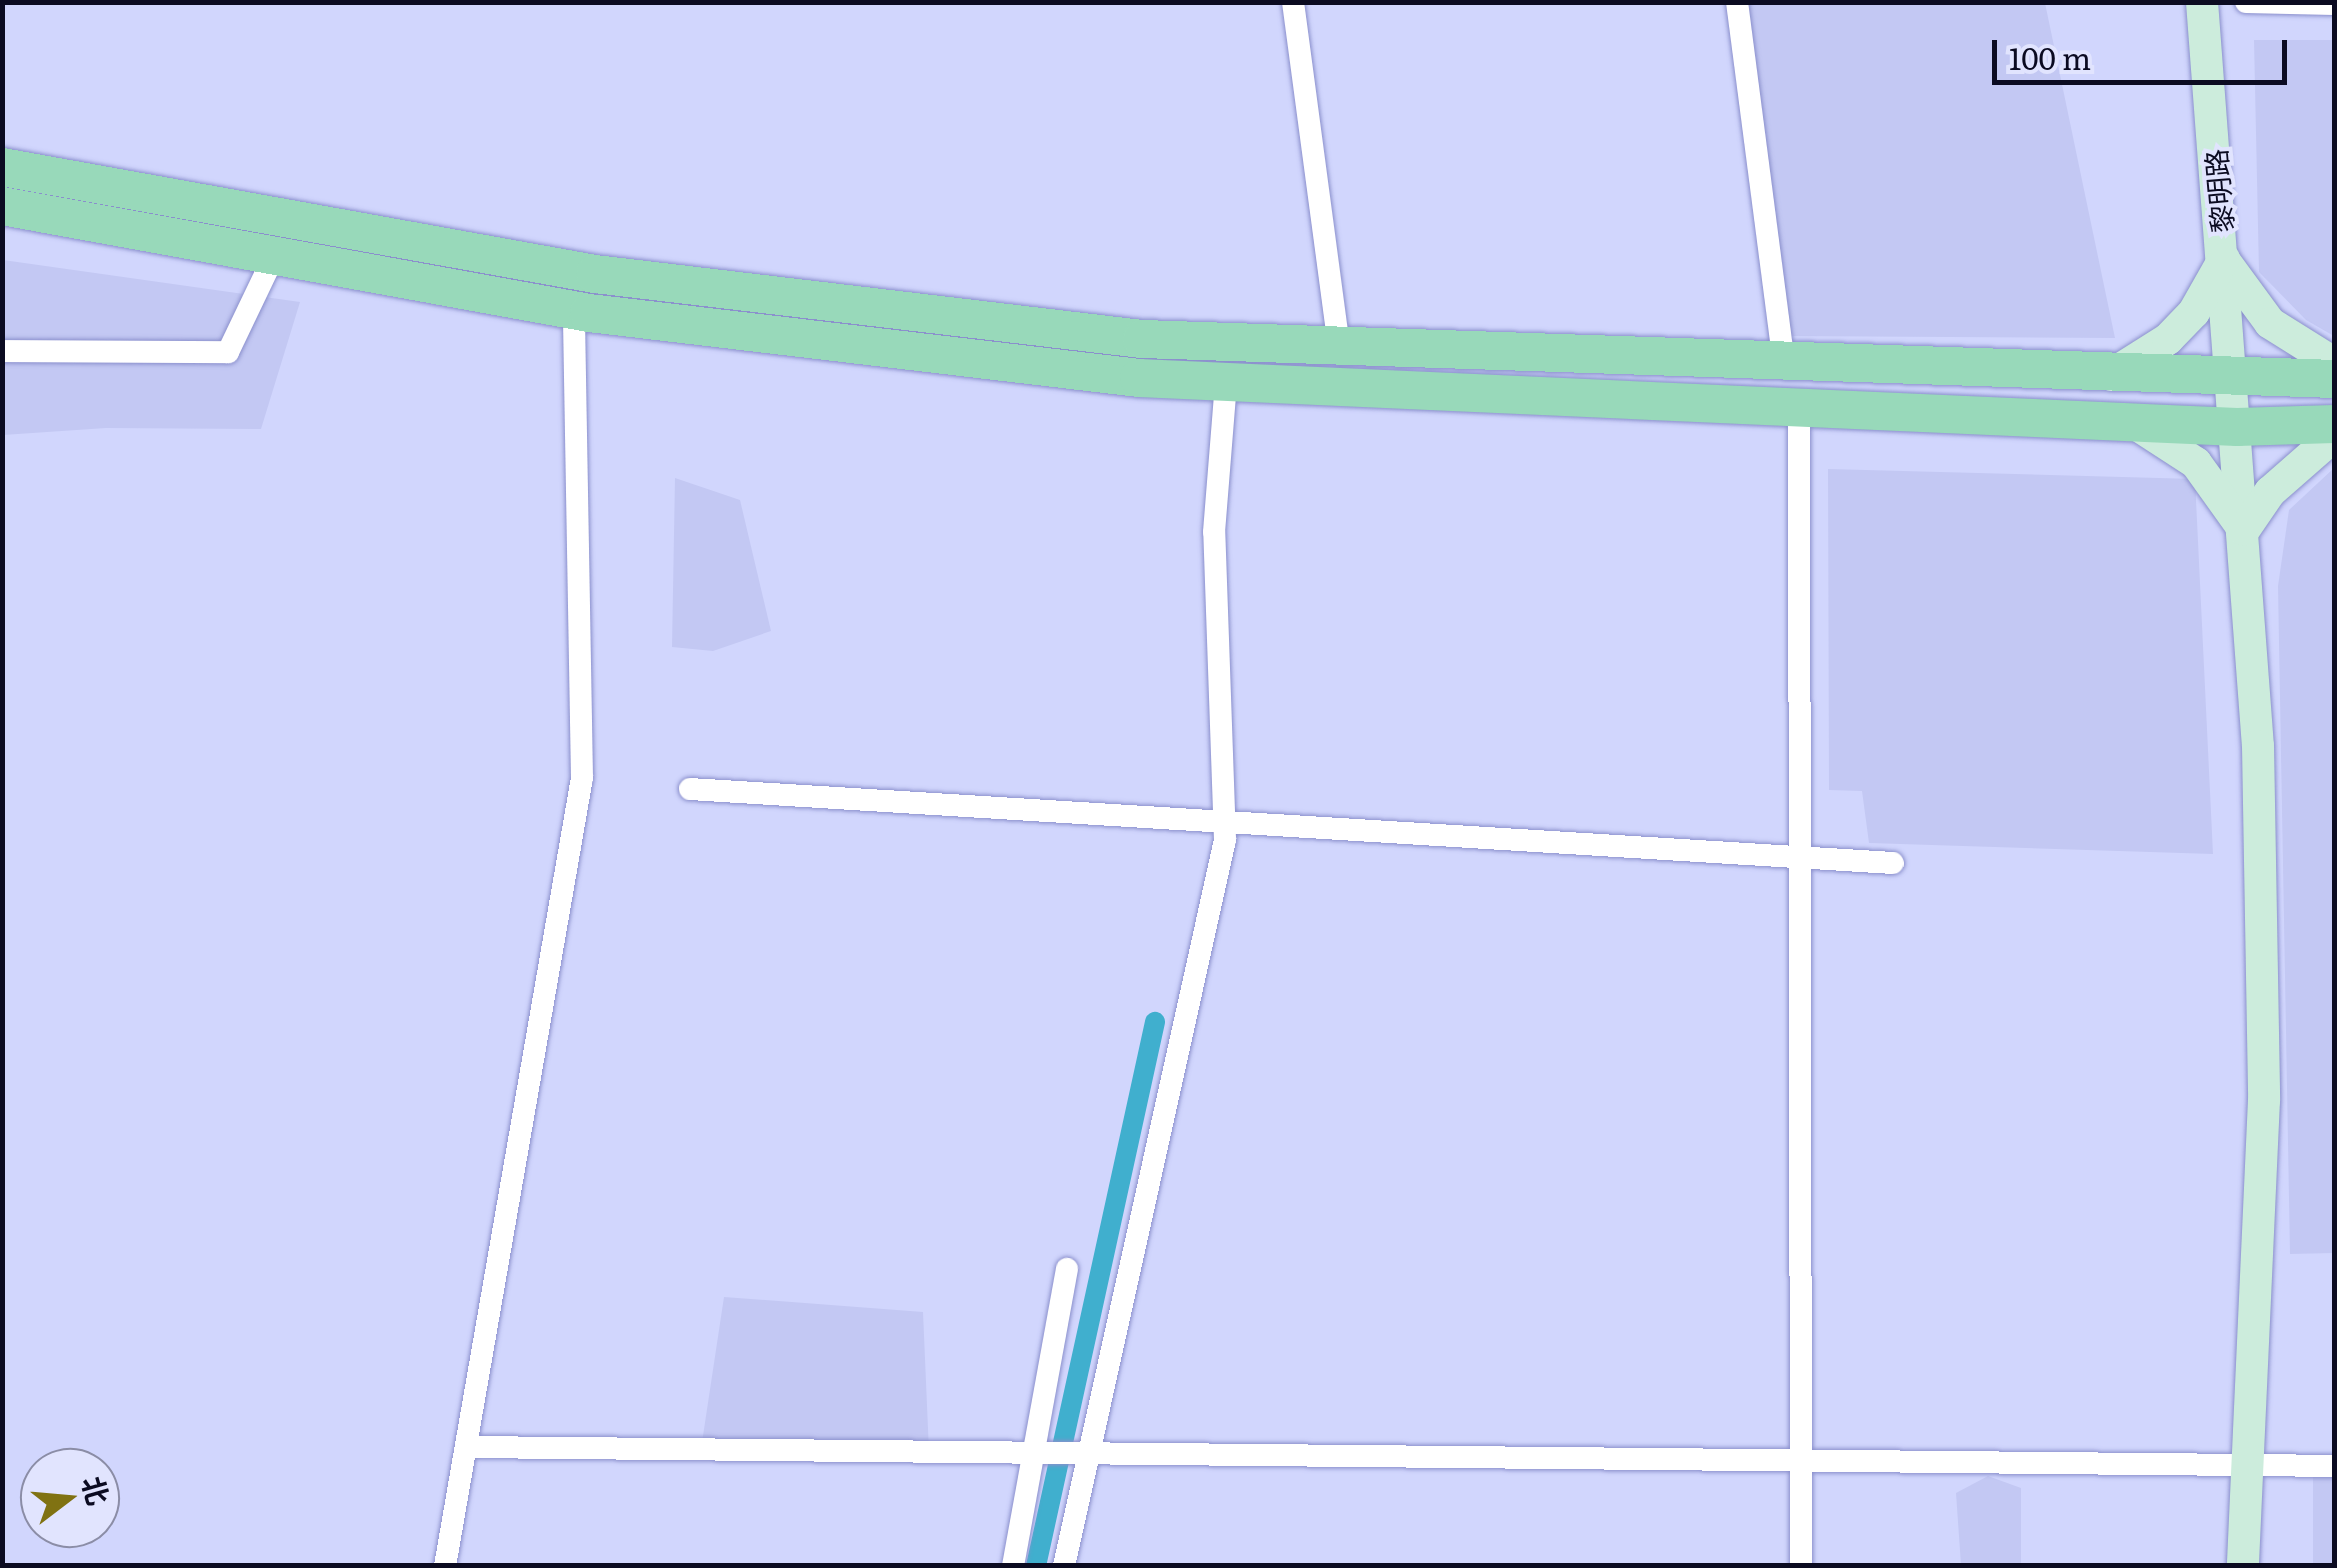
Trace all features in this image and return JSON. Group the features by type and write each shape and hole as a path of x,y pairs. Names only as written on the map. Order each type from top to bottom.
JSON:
{"main road":[{"name":"黎明路","path":"2202,2 2234,380 2258,746 2264,1100 2242,1566"},
{"path":"2,166 594,274 1142,338 2110,376 2334,379"},
{"path":"2,206 574,310 1140,378 2237,427 2334,424"},
{"path":"2110,376 2168,340 2194,312 2224,259 2270,323 2334,363"},
{"path":"2132,422 2196,463 2244,530 2270,492 2334,436"}],"street":[{"path":"1293,2 1340,346"},
{"path":"1737,2 1784,363"},
{"path":"2246,2 2334,4"},
{"path":"2,351 228,352 274,256"},
{"path":"445,1566 582,778 574,310"},
{"path":"1064,1566 1224,827 1214,532 1226,382"},
{"path":"1798,407 1800,1566"},
{"path":"690,790 1224,827 1893,864"},
{"path":"1013,1566 1037,1452 1067,1269"},
{"path":"468,1447 2334,1466"}],"shaded area":[{"path":"1737,3 2045,3 2115,338 1781,336"},
{"path":"2254,40 2334,40 2334,336 2306,320 2259,272"},
{"path":"3,260 300,302 261,429 106,428 3,435"},
{"path":"2334,468 2334,1253 2290,1254 2278,586 2289,510"},
{"path":"1828,469 2195,479 2213,854 1869,843 1862,791 1829,790"},
{"path":"675,478 740,500 771,631 713,651 672,647"},
{"path":"724,1297 923,1312 929,1452 701,1449"},
{"path":"2334,1474 2334,1565 2313,1566 2313,1475"},
{"path":"1988,1476 2021,1488 2021,1565 1961,1565 1956,1493"}],"waterway":[{"path":"1036,1566 1155,1022"}]}
